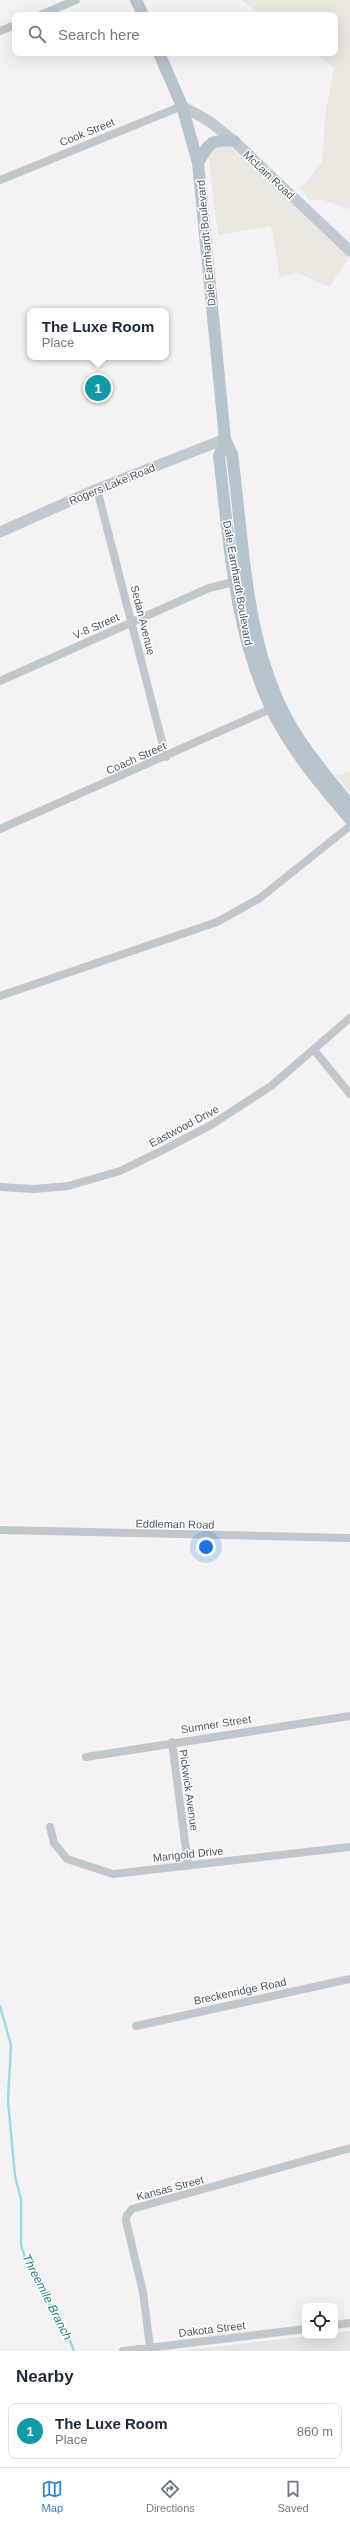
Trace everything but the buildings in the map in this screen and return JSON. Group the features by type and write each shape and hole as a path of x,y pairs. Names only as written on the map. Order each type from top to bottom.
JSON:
{"main road":[{"path":"136,0 142,12"},
{"name":"Dale Earnhardt Boulevard","path":"160,56 182,106 198,163 225,439 232,454 248,580 258,642 275,706 350,805"},
{"name":"McLain Road","path":"182,106 209,121 234,141 350,250"},
{"path":"198,163 208,144 218,140 234,141"},
{"name":"Dale Earnhardt Boulevard","path":"225,439 219,456 236,581 250,651 275,706 306,764 350,819"},
{"name":"Rogers Lake Road","path":"0,532 97,489 225,439"}],"street":[{"path":"47,12 76,0"},
{"path":"0,31 12,26"},
{"name":"Cook Street","path":"0,180 182,106"},
{"name":"Sedan Avenue","path":"97,489 166,757"},
{"name":"V-8 Street","path":"0,681 209,588 236,581 248,580"},
{"name":"Coach Street","path":"0,830 166,757 275,706"},
{"path":"0,996 217,922 260,898 350,826"},
{"name":"Eastwood Drive","path":"0,1187 34,1188 68,1186 120,1171 175,1144 240,1107 270,1086 350,1018"},
{"path":"314,1050 350,1094"},
{"name":"Eddleman Road","path":"0,1530 350,1538"},
{"name":"Sumner Street","path":"86,1757 172,1742 350,1716"},
{"name":"Pickwick Avenue","path":"172,1742 188,1865"},
{"name":"Marigold Drive","path":"50,1827 54,1843 67,1860 112,1874 350,1847"},
{"name":"Breckenridge Road","path":"136,2026 350,1979"},
{"name":"Kansas Street","path":"150,2347 143,2292 126,2221 127,2215 132,2209 350,2148"},
{"path":"338,2325 350,2323"},
{"name":"Dakota Street","path":"122,2351 302,2329"}],"shaded area":[{"path":"241,0 350,0 350,209 320,199 310,201 301,188 322,162 325,117 334,67 319,56 338,56 338,12 258,12"},
{"path":"213,146 230,146 349,258 329,287 296,272 280,278 271,226 218,235 208,154"},
{"path":"350,772 350,792 335,775"},
{"path":"350,2331 350,2351 177,2351 302,2337 302,2339 338,2339 338,2333"}],"waterway":[{"name":"Threemile Branch","path":"0,2006 11,2045 8,2101 15,2176 21,2199 21,2245 25,2258 44,2288 52,2311 66,2331 74,2351"}],"place":[{"name":"The Luxe Room","path":"98,388"}]}
